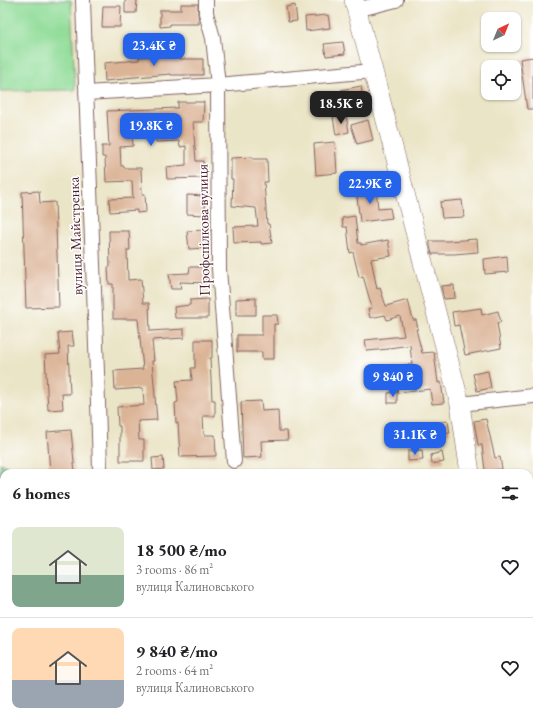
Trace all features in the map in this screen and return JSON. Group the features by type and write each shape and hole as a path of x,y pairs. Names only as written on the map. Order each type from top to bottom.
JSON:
{"main road":[{"path":"355,5 460,404 469,469"}],"street":[{"name":"вулиця Майстренка","path":"84,0 100,469"},
{"name":"Профспілкова вулиця","path":"206,0 206,13 213,38 218,85 219,269 234,461"},
{"path":"355,5 396,0"},
{"path":"86,93 218,85 373,71"},
{"path":"460,404 533,396"}],"green space":[{"path":"0,0 71,0 75,90 0,91"},
{"path":"0,463 14,469 0,469"}],"building":[{"path":"125,0 137,0 136,13 125,13"},
{"path":"181,4 198,4 199,24 170,24 170,26 160,27 160,10 181,10"},
{"path":"295,5 297,21 288,22 286,7"},
{"path":"103,6 121,6 120,27 102,27"},
{"path":"328,15 330,28 306,31 305,17"},
{"path":"343,42 345,54 326,56 324,44"},
{"path":"170,45 179,45 179,59 203,59 203,75 171,74 105,81 104,63 139,60 139,57 170,55"},
{"path":"533,57 533,109 527,109 520,59"},
{"path":"361,86 363,100 343,103 341,90"},
{"path":"178,102 204,102 203,122 193,122 196,161 203,161 204,178 167,179 166,167 186,165 186,146 180,147 179,141 156,142 155,127 132,127 133,146 120,147 121,166 124,166 124,168 141,168 142,194 145,194 146,212 137,213 137,210 110,212 109,199 133,198 132,181 106,182 105,157 102,157 102,146 109,146 107,111 178,108"},
{"path":"346,115 349,132 336,135 333,117"},
{"path":"368,120 373,140 357,144 351,125"},
{"path":"335,142 337,173 316,175 314,144"},
{"path":"253,157 253,159 267,159 268,182 264,182 267,224 269,224 272,243 234,243 233,227 258,226 256,208 232,206 233,179 231,179 231,158"},
{"path":"376,185 378,209 390,208 392,218 360,222 356,188"},
{"path":"39,191 40,203 55,202 59,307 26,308 22,192"},
{"path":"187,195 205,196 205,215 187,214"},
{"path":"462,200 464,217 442,218 440,202"},
{"path":"355,216 358,243 361,243 361,245 388,240 391,256 371,259 377,289 380,288 386,306 408,300 413,320 416,320 418,329 416,329 422,353 434,352 438,383 441,382 444,403 432,404 430,389 398,393 393,367 412,364 410,345 367,351 365,340 404,336 400,316 387,320 385,315 370,318 368,309 372,308 363,276 359,277 353,252 350,253 347,227 343,227 342,218"},
{"path":"205,230 207,248 189,249 187,231"},
{"path":"109,231 129,231 130,250 127,250 128,280 141,279 143,303 149,303 150,331 184,329 184,338 152,340 154,361 152,361 157,420 138,421 139,440 144,440 144,461 120,461 120,426 118,426 117,407 144,405 143,388 115,390 114,371 143,369 138,319 113,319 113,284 109,284 108,267 110,267"},
{"path":"477,239 478,252 432,254 430,246 430,241"},
{"path":"507,256 508,272 485,274 484,259"},
{"path":"190,267 207,267 206,283 180,282 181,289 171,289 169,274 189,273"},
{"path":"454,285 455,298 444,299 441,286"},
{"path":"256,298 256,315 236,315 236,299"},
{"path":"208,299 208,318 175,318 174,307 190,305 190,300"},
{"path":"481,308 482,315 498,311 501,322 497,323 501,348 465,355 459,325 454,326 452,312"},
{"path":"262,315 277,315 278,324 274,324 274,359 262,359 262,352 237,352 237,335 262,335"},
{"path":"72,332 74,346 68,346 70,394 62,394 63,409 48,410 45,355 60,354 58,333"},
{"path":"195,340 212,340 212,358 210,358 212,400 215,400 215,416 203,416 204,435 215,435 216,456 180,457 178,423 176,423 175,403 178,402 176,381 192,380 191,368 195,368"},
{"path":"488,371 491,388 477,391 473,374"},
{"path":"397,392 397,403 388,403 388,393"},
{"path":"261,401 262,411 278,410 279,431 287,431 288,440 261,441 262,457 243,458 241,402"},
{"path":"486,419 495,458 500,457 502,469 485,469 482,445 478,445 474,421"},
{"path":"448,421 450,433 435,435 433,423"},
{"path":"71,430 75,469 50,469 47,432"},
{"path":"422,450 423,460 408,461 408,451"},
{"path":"442,452 444,462 432,464 431,455"},
{"path":"163,457 164,469 153,469 152,458"}]}
